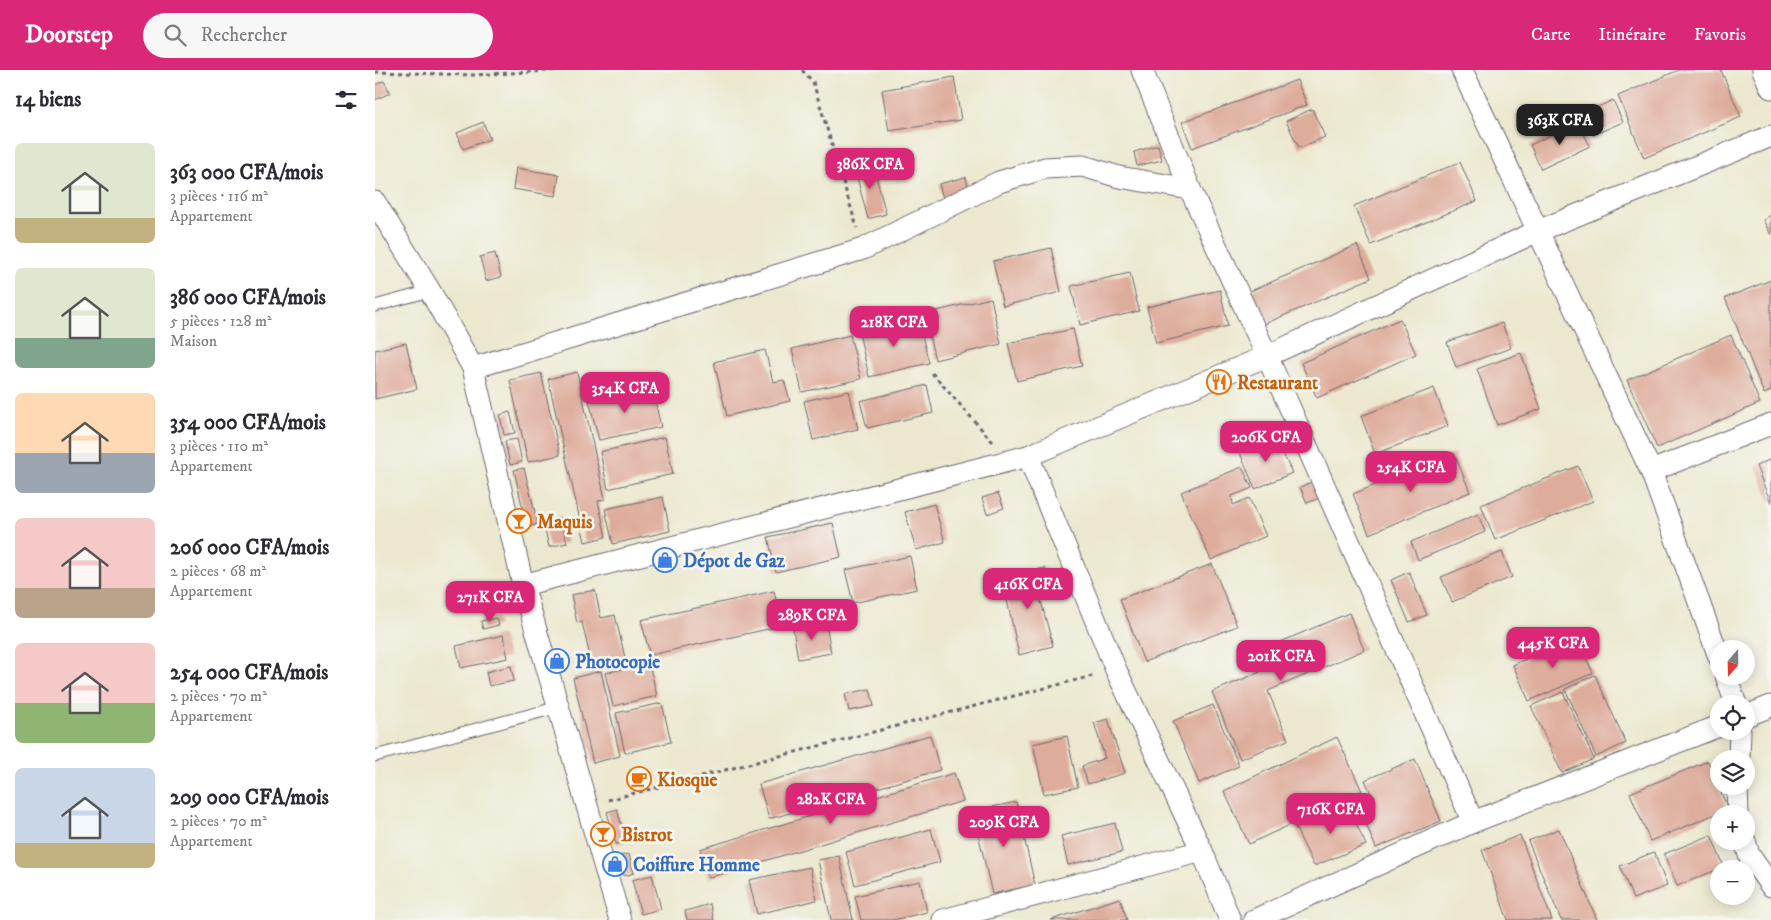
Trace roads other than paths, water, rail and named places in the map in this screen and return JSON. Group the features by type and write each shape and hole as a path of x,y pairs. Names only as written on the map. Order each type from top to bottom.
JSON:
{"street":[{"path":"1142,70 1190,189 1267,356 1473,822"},
{"path":"1462,70 1651,470 1713,640"},
{"path":"1763,70 1771,88"},
{"path":"523,584 1019,458 1267,356 1539,231 1771,136"},
{"path":"473,368 863,249 999,182 1045,168 1083,166 1119,177 1190,189"},
{"path":"375,202 430,291 473,368 523,584 620,920"},
{"path":"1651,470 1771,424"},
{"path":"1019,458 1116,670 1202,851 1230,920"},
{"path":"1755,712 1771,706"},
{"path":"1254,920 1473,822 1710,730"},
{"path":"1748,850 1749,855 1771,886"},
{"path":"943,920 1202,851"}],"lane":[{"path":"375,306 430,291"},
{"path":"375,756 559,707"}],"place":[{"name":"Restaurant","path":"1219,382"},
{"name":"Maquis","path":"519,521"},
{"name":"Dépot de Gaz","path":"665,560"},
{"name":"Photocopie","path":"557,661"},
{"name":"Kiosque","path":"639,779"},
{"name":"Bistrot","path":"603,834"},
{"name":"Coiffure Homme","path":"615,864"}]}
